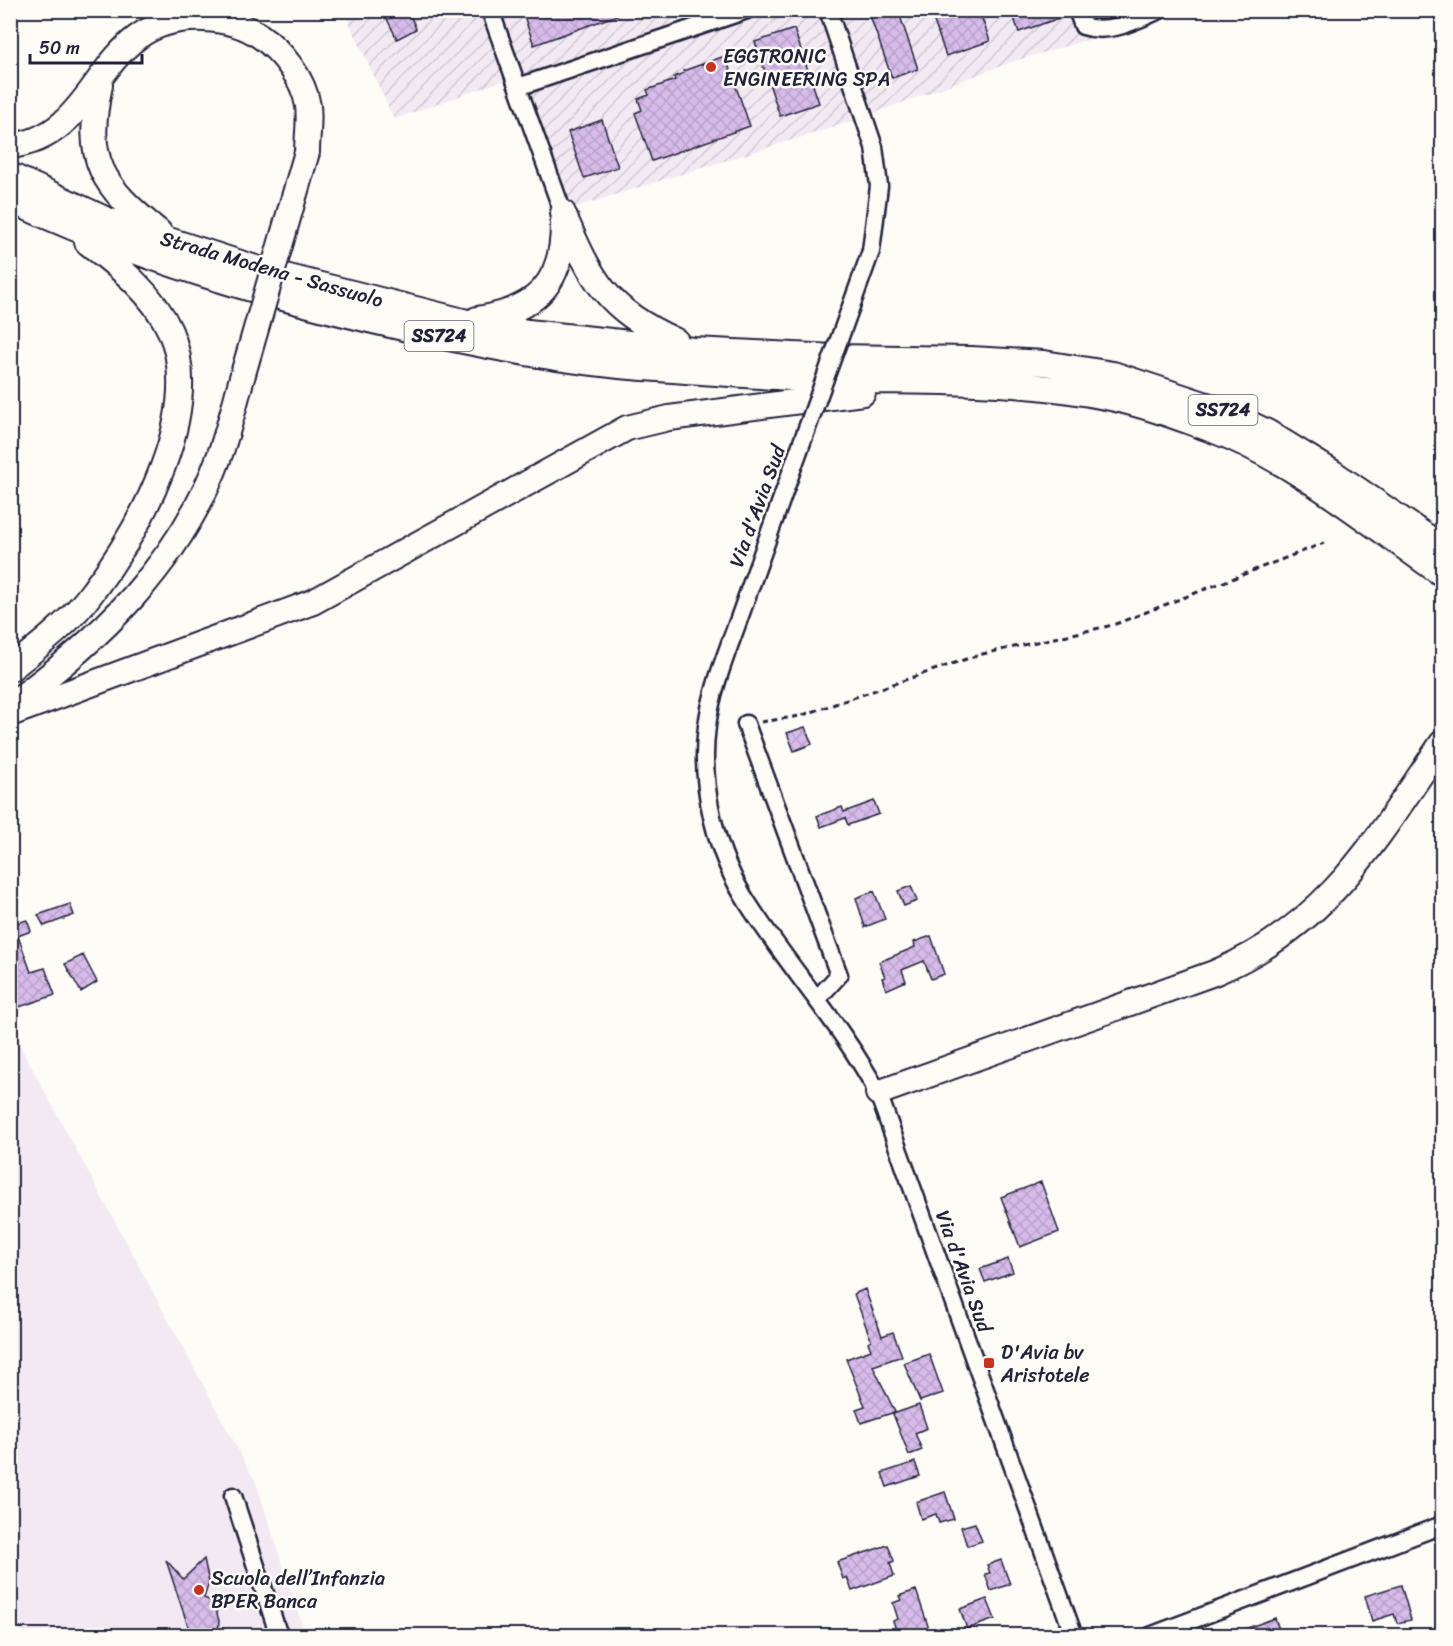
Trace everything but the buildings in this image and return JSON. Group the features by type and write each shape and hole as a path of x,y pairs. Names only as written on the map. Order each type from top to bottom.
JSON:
{"highway":[{"path":"10,146 36,139 73,115 121,49 140,34 166,22 189,18 234,22 256,33 278,49 294,74 308,105 307,152 219,458 195,510 166,559 127,606 59,667 10,705"},
{"path":"101,79 94,110 94,151 100,168 124,201 173,243"},
{"name":"Strada Modena - Sassuolo","path":"10,176 107,220 173,243 265,271 463,321 528,332 694,350 1044,363 1113,374 1169,390 1222,410 1267,432 1443,547"},
{"name":"Strada Modena - Sassuolo","path":"10,200 66,226 211,279 318,309 527,355 638,368 858,380 979,382"},
{"path":"463,321 497,316 536,299 550,283 560,260 563,213"},
{"path":"563,213 581,255 609,299 649,329 694,350"},
{"path":"10,669 63,623 93,593 117,556 147,502 168,452 180,405 178,368 170,332 147,294 123,270 66,226"},
{"path":"10,714 313,602 627,428 669,418 876,391 979,382"},
{"name":"SS724","path":"979,382 1049,388 1114,398 1215,430 1258,450 1296,473 1443,573"},
{"path":"1373,526 1443,585"},
{"path":"10,691 59,667"},
{"path":"878,1093 1214,973 1243,961 1276,942 1336,891 1362,860 1443,743"}],"street":[{"path":"490,10 563,213"},
{"path":"518,87 747,10"},
{"name":"Via d'Avia Sud","path":"828,10 874,147 879,186 871,250 717,680 707,727 707,778 713,820 724,858 748,904 863,1065 878,1093 1074,1635"},
{"path":"1077,10 1083,26 1096,30 1111,29 1160,10"},
{"path":"746,723 839,975 817,999"},
{"path":"233,1496 279,1635"},
{"path":"1150,1635 1443,1525"}],"path":[{"path":"746,723 800,716 978,655 1113,625 1324,543"}],"shaded area":[{"path":"344,11 1185,11 1014,61 853,121 553,214 505,80 394,119"},
{"path":"10,1027 256,1483 305,1635 11,1635"}],"place":[{"name":"EGGTRONIC ENGINEERING SPA","path":"711,67"},
{"name":"D'Avia bv Aristotele","path":"989,1363"},
{"name":"Scuola dell’Infanzia BPER Banca","path":"199,1590"}]}
